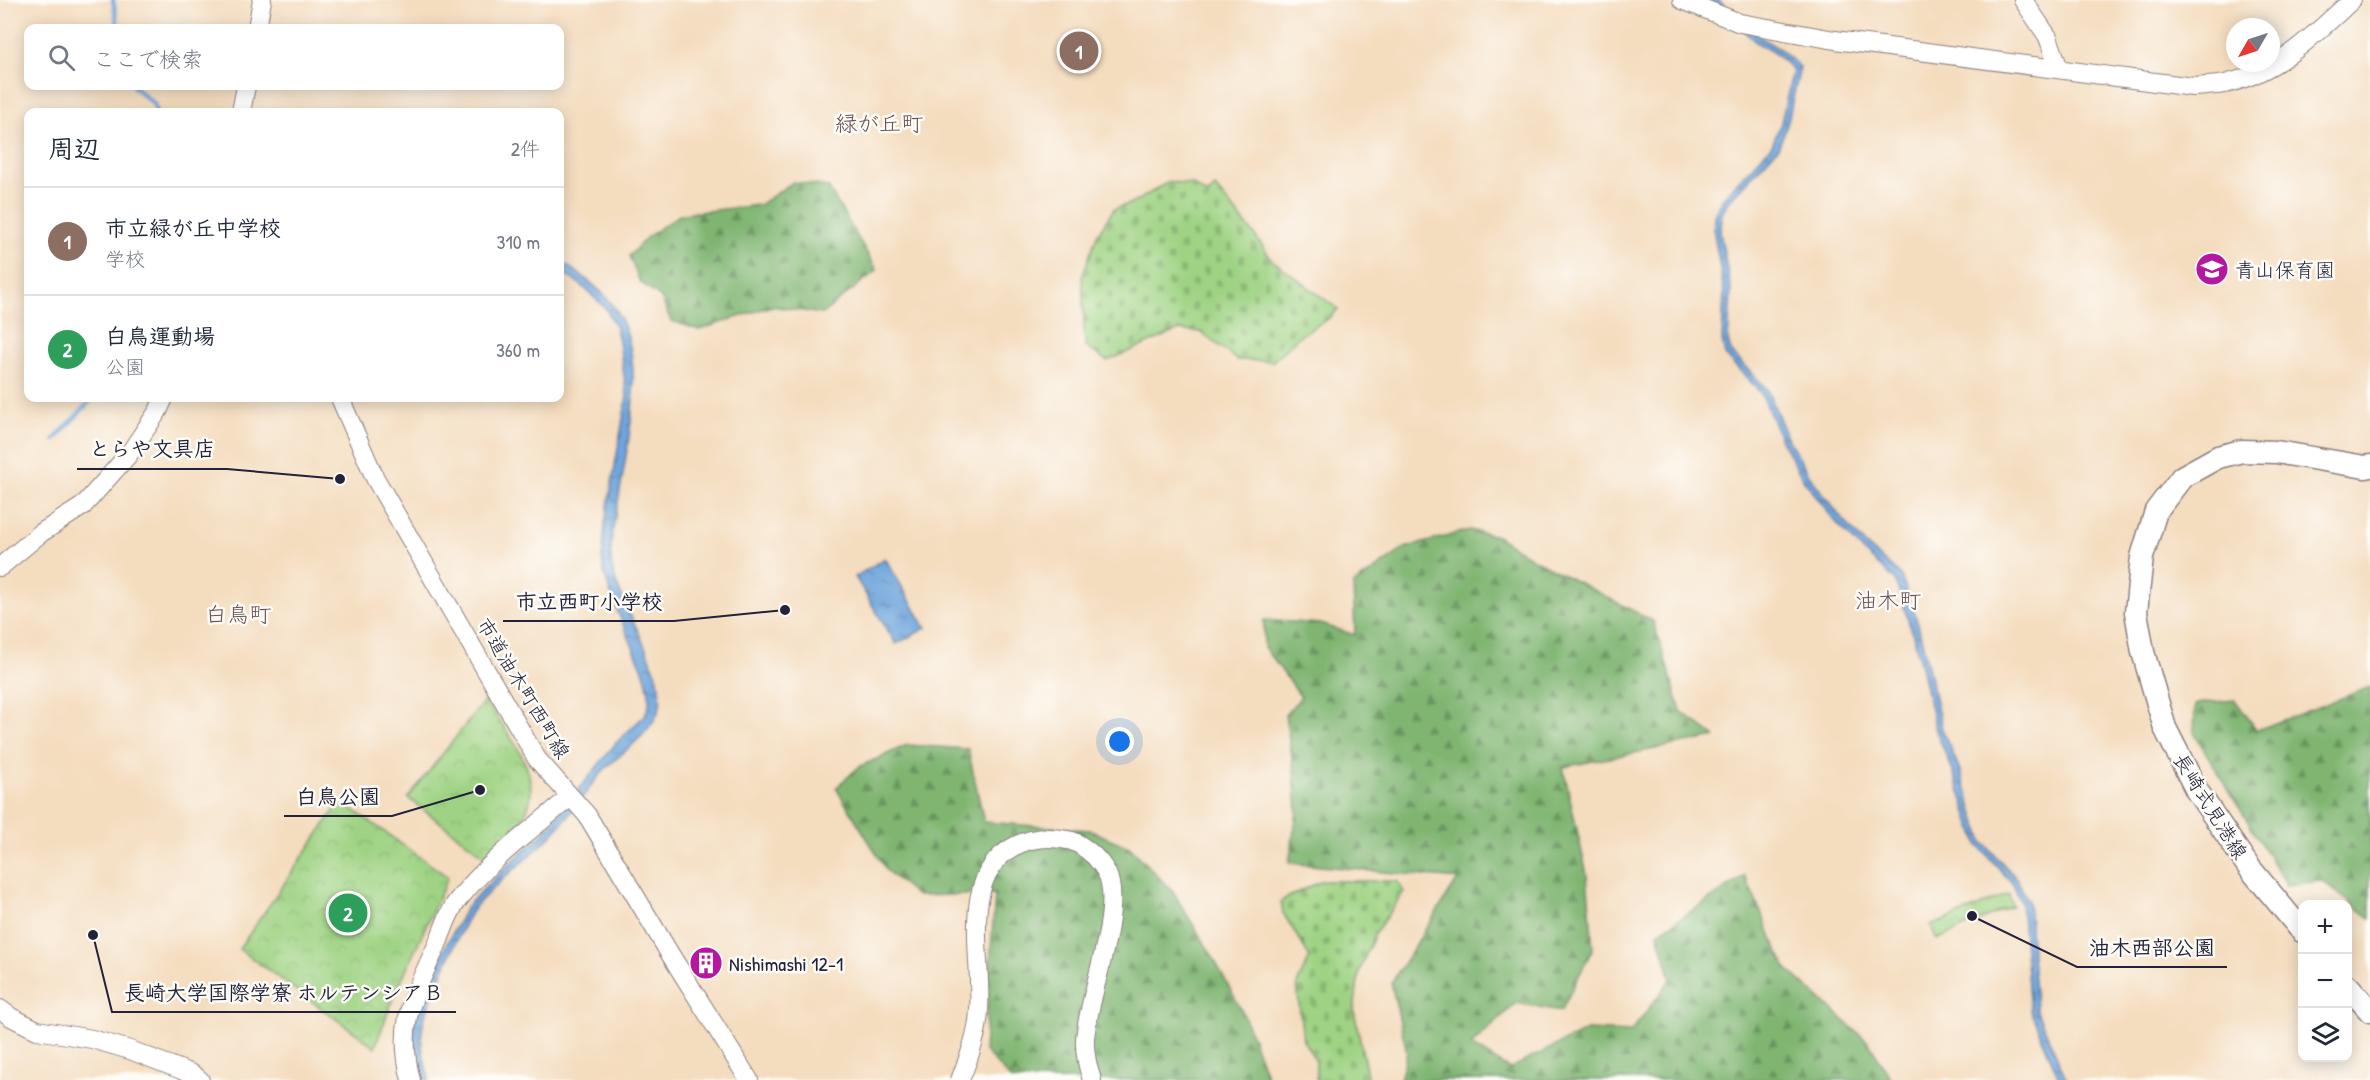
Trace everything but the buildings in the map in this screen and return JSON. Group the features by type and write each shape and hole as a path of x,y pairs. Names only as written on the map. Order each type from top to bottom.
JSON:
{"main road":[{"name":"長崎式見港線","path":"2298,926 2248,866 2197,791 2165,728 2143,652 2136,612 2142,557 2156,511 2162,502 2182,477 2218,457 2242,451 2276,452 2370,466"},
{"path":"2352,991 2370,1011"}],"street":[{"path":"258,24 262,0"},
{"path":"1682,0 1740,23 1835,40 2193,87 2225,84 2267,70 2298,48 2352,0"},
{"path":"2023,0 2048,37 2059,69"},
{"path":"242,108 245,90"},
{"path":"0,567 41,533 83,506 129,454 162,402"},
{"name":"市道油木町西町線","path":"342,402 375,478 537,759 569,798 587,815 749,1080"},
{"path":"411,1080 407,1065 405,1037 408,1009 456,902 473,882 569,798"},
{"path":"960,1080 972,1050 979,1012 977,906 981,886 992,867 1008,849 1028,839 1052,837 1075,841 1096,856 1110,881 1112,911 1085,1033 1088,1067 1092,1080"},
{"path":"0,1009 38,1030 92,1039 130,1050 192,1074 200,1080"}],"green space":[{"path":"793,182 828,187 877,270 822,314 772,306 699,330 671,321 661,298 640,282 629,256 647,237 681,214 759,205"},
{"path":"1168,182 1192,184 1208,195 1215,187 1254,234 1272,260 1338,309 1328,319 1299,336 1273,361 1237,360 1201,332 1179,330 1107,361 1085,346 1082,277 1097,235 1114,209 1135,202"},
{"path":"1470,530 1497,536 1533,559 1653,621 1681,711 1715,737 1563,767 1587,875 1593,948 1561,1011 1516,1003 1471,1045 1509,1069 1587,1030 1631,1032 1671,979 1658,933 1745,876 1785,967 1868,1042 1892,1080 1400,1080 1407,1052 1391,983 1458,879 1289,863 1297,812 1294,769 1285,715 1301,697 1264,647 1264,620 1321,624 1355,635 1353,585 1405,548"},
{"path":"2370,687 2370,918 2352,904 2352,900 2347,900 2322,881 2286,885 2194,733 2195,704 2235,700 2257,730"},
{"path":"485,700 512,739 527,767 531,797 518,825 485,856 408,798"},
{"path":"907,745 968,749 984,822 1090,830 1131,848 1173,892 1210,952 1243,1013 1268,1080 1011,1080 984,1050 995,894 917,896 887,871 836,788 859,767"},
{"path":"341,801 448,877 393,999 375,1047 239,949"},
{"path":"1321,881 1397,881 1404,892 1375,933 1359,972 1354,1011 1368,1080 1316,1080 1316,1061 1303,1040 1297,984 1310,957 1283,913 1281,901"},
{"path":"2009,894 2012,906 1937,940 1931,926"}],"water":[{"path":"1708,0 1718,0 1760,37 1781,50 1800,67 1787,125 1778,148 1727,203 1721,217 1720,232 1731,291 1728,340 1731,352 1767,389 1787,437 1809,475 1839,515 1866,545 1901,576 1912,603 1922,640 1942,729 1959,768 1983,842 2017,879 2028,901 2036,1009 2067,1080 2060,1080 2030,1010 2021,902 2012,883 1978,845 1953,771 1936,731 1915,641 1895,580 1834,520 1803,479 1781,440 1761,393 1725,355 1722,341 1724,292 1714,233 1714,216 1721,200 1772,145 1781,123 1793,70 1777,55 1756,42"},
{"path":"564,264 593,285 611,303 623,323 630,346 633,371 631,424 612,532 611,559 616,583 651,660 660,696 659,710 649,727 605,769 556,831 475,907 446,964 423,1024 423,1052 429,1080 420,1080 413,1039 414,1020 445,947 467,906 544,833 616,743 645,715 649,705 649,692 644,672 615,606 604,573 602,558 605,523 627,396 619,342 616,328 606,309 581,285 564,274"},
{"path":"885,558 926,628 896,644 855,577"}],"waterway":[{"path":"113,0 117,24"},
{"path":"138,90 154,104 155,108"},
{"path":"54,440 89,402"}],"place":[{"name":"市立緑が丘中学校","path":"1079,51"},
{"name":"青山保育園","path":"2212,269"},
{"name":"とらや文具店","path":"340,479"},
{"name":"市立西町小学校","path":"785,610"},
{"name":"白鳥公園","path":"480,790"},
{"name":"白鳥運動場","path":"348,913"},
{"name":"油木西部公園","path":"1972,916"},
{"name":"長崎大学国際学寮 ホルテンシアＢ","path":"93,935"},
{"name":"Nishimashi 12-1","path":"706,963"}],"district":[{"name":"緑が丘町","path":"879,123"},
{"name":"油木町","path":"1888,600"},
{"name":"白鳥町","path":"238,614"}]}
